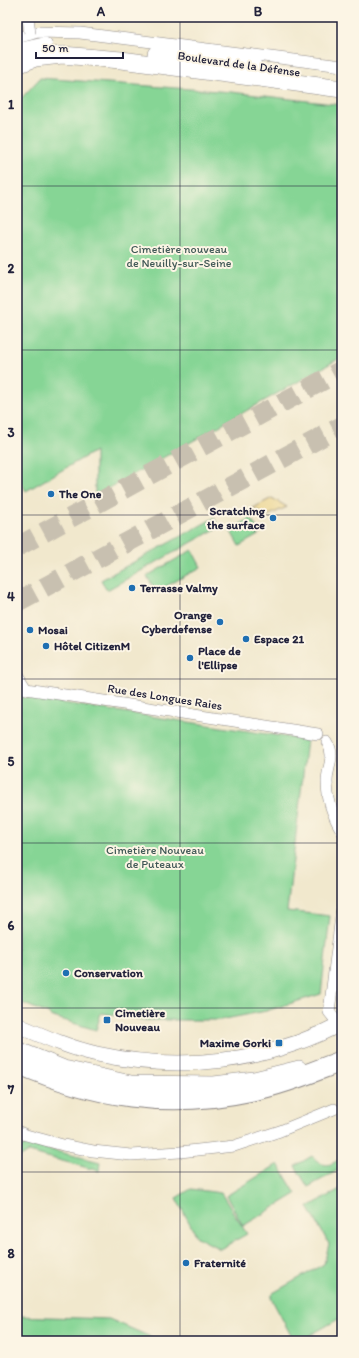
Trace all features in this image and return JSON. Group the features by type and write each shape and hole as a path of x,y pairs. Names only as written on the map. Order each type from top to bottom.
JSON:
{"highway":[{"path":"17,1063 64,1082 96,1091 135,1098 181,1100 251,1091 274,1085 342,1058"}],"main road":[{"name":"Boulevard de la Défense","path":"17,52 44,46 62,45 197,57 342,78"},
{"path":"17,65 35,58 62,55 128,61 342,89"}],"street":[{"path":"28,17 30,34"},
{"path":"17,38 38,32 80,33 342,66"},
{"name":"Rue des Longues Raies","path":"17,674 26,689 318,734"},
{"path":"327,742 332,752 327,776 329,799 333,813 342,830"},
{"path":"17,1025 58,1042 96,1054 166,1063 203,1062 257,1055 300,1042 341,1025 330,1012 342,908"},
{"path":"17,1049 64,1068 131,1083 214,1084 254,1079 342,1058"},
{"path":"17,1131 40,1139 93,1151 131,1155 180,1152 234,1146 280,1131 337,1107"}],"green space":[{"name":"Cimetière nouveau de Neuilly-sur-Seine","path":"40,78 231,92 342,105 342,357 95,496 95,451 26,491 17,476 17,103"},
{"path":"214,518 219,527 107,590 101,580"},
{"path":"251,518 260,534 239,546 230,530"},
{"path":"192,550 201,567 156,592 147,576"},
{"name":"Cimetière Nouveau de Puteaux","path":"17,696 307,740 287,911 330,916 321,994 266,1011 220,1020 145,1020 101,1013 96,1030 50,1016 49,1014 17,1001"},
{"path":"27,1144 100,1162 99,1171 29,1152 17,1159 17,1150"},
{"path":"312,1156 320,1163 328,1165 340,1159 342,1156 342,1168 308,1187 295,1166"},
{"path":"278,1164 296,1194 243,1226 226,1196"},
{"path":"342,1188 342,1317 300,1341 294,1341 271,1298 273,1293 324,1264 329,1244 308,1207"},
{"path":"191,1189 221,1193 247,1234 220,1249 197,1237 176,1198"},
{"path":"17,1316 109,1319 160,1341 17,1341"}],"sand":[{"path":"272,498 287,507 267,516 253,508"}],"tunnel":[{"path":"17,547 342,370"},
{"path":"17,602 342,426"}],"place":[{"name":"The One","path":"51,494"},
{"name":"Scratching the surface","path":"273,518"},
{"name":"Terrasse Valmy","path":"132,588"},
{"name":"Orange Cyberdefense","path":"220,622"},
{"name":"Mosai","path":"30,630"},
{"name":"Espace 21","path":"246,639"},
{"name":"Hôtel CitizenM","path":"46,646"},
{"name":"Place de l'Ellipse","path":"190,658"},
{"name":"Conservation","path":"66,973"},
{"name":"Cimetière Nouveau","path":"107,1020"},
{"name":"Maxime Gorki","path":"279,1043"},
{"name":"Fraternité","path":"186,1263"}]}
